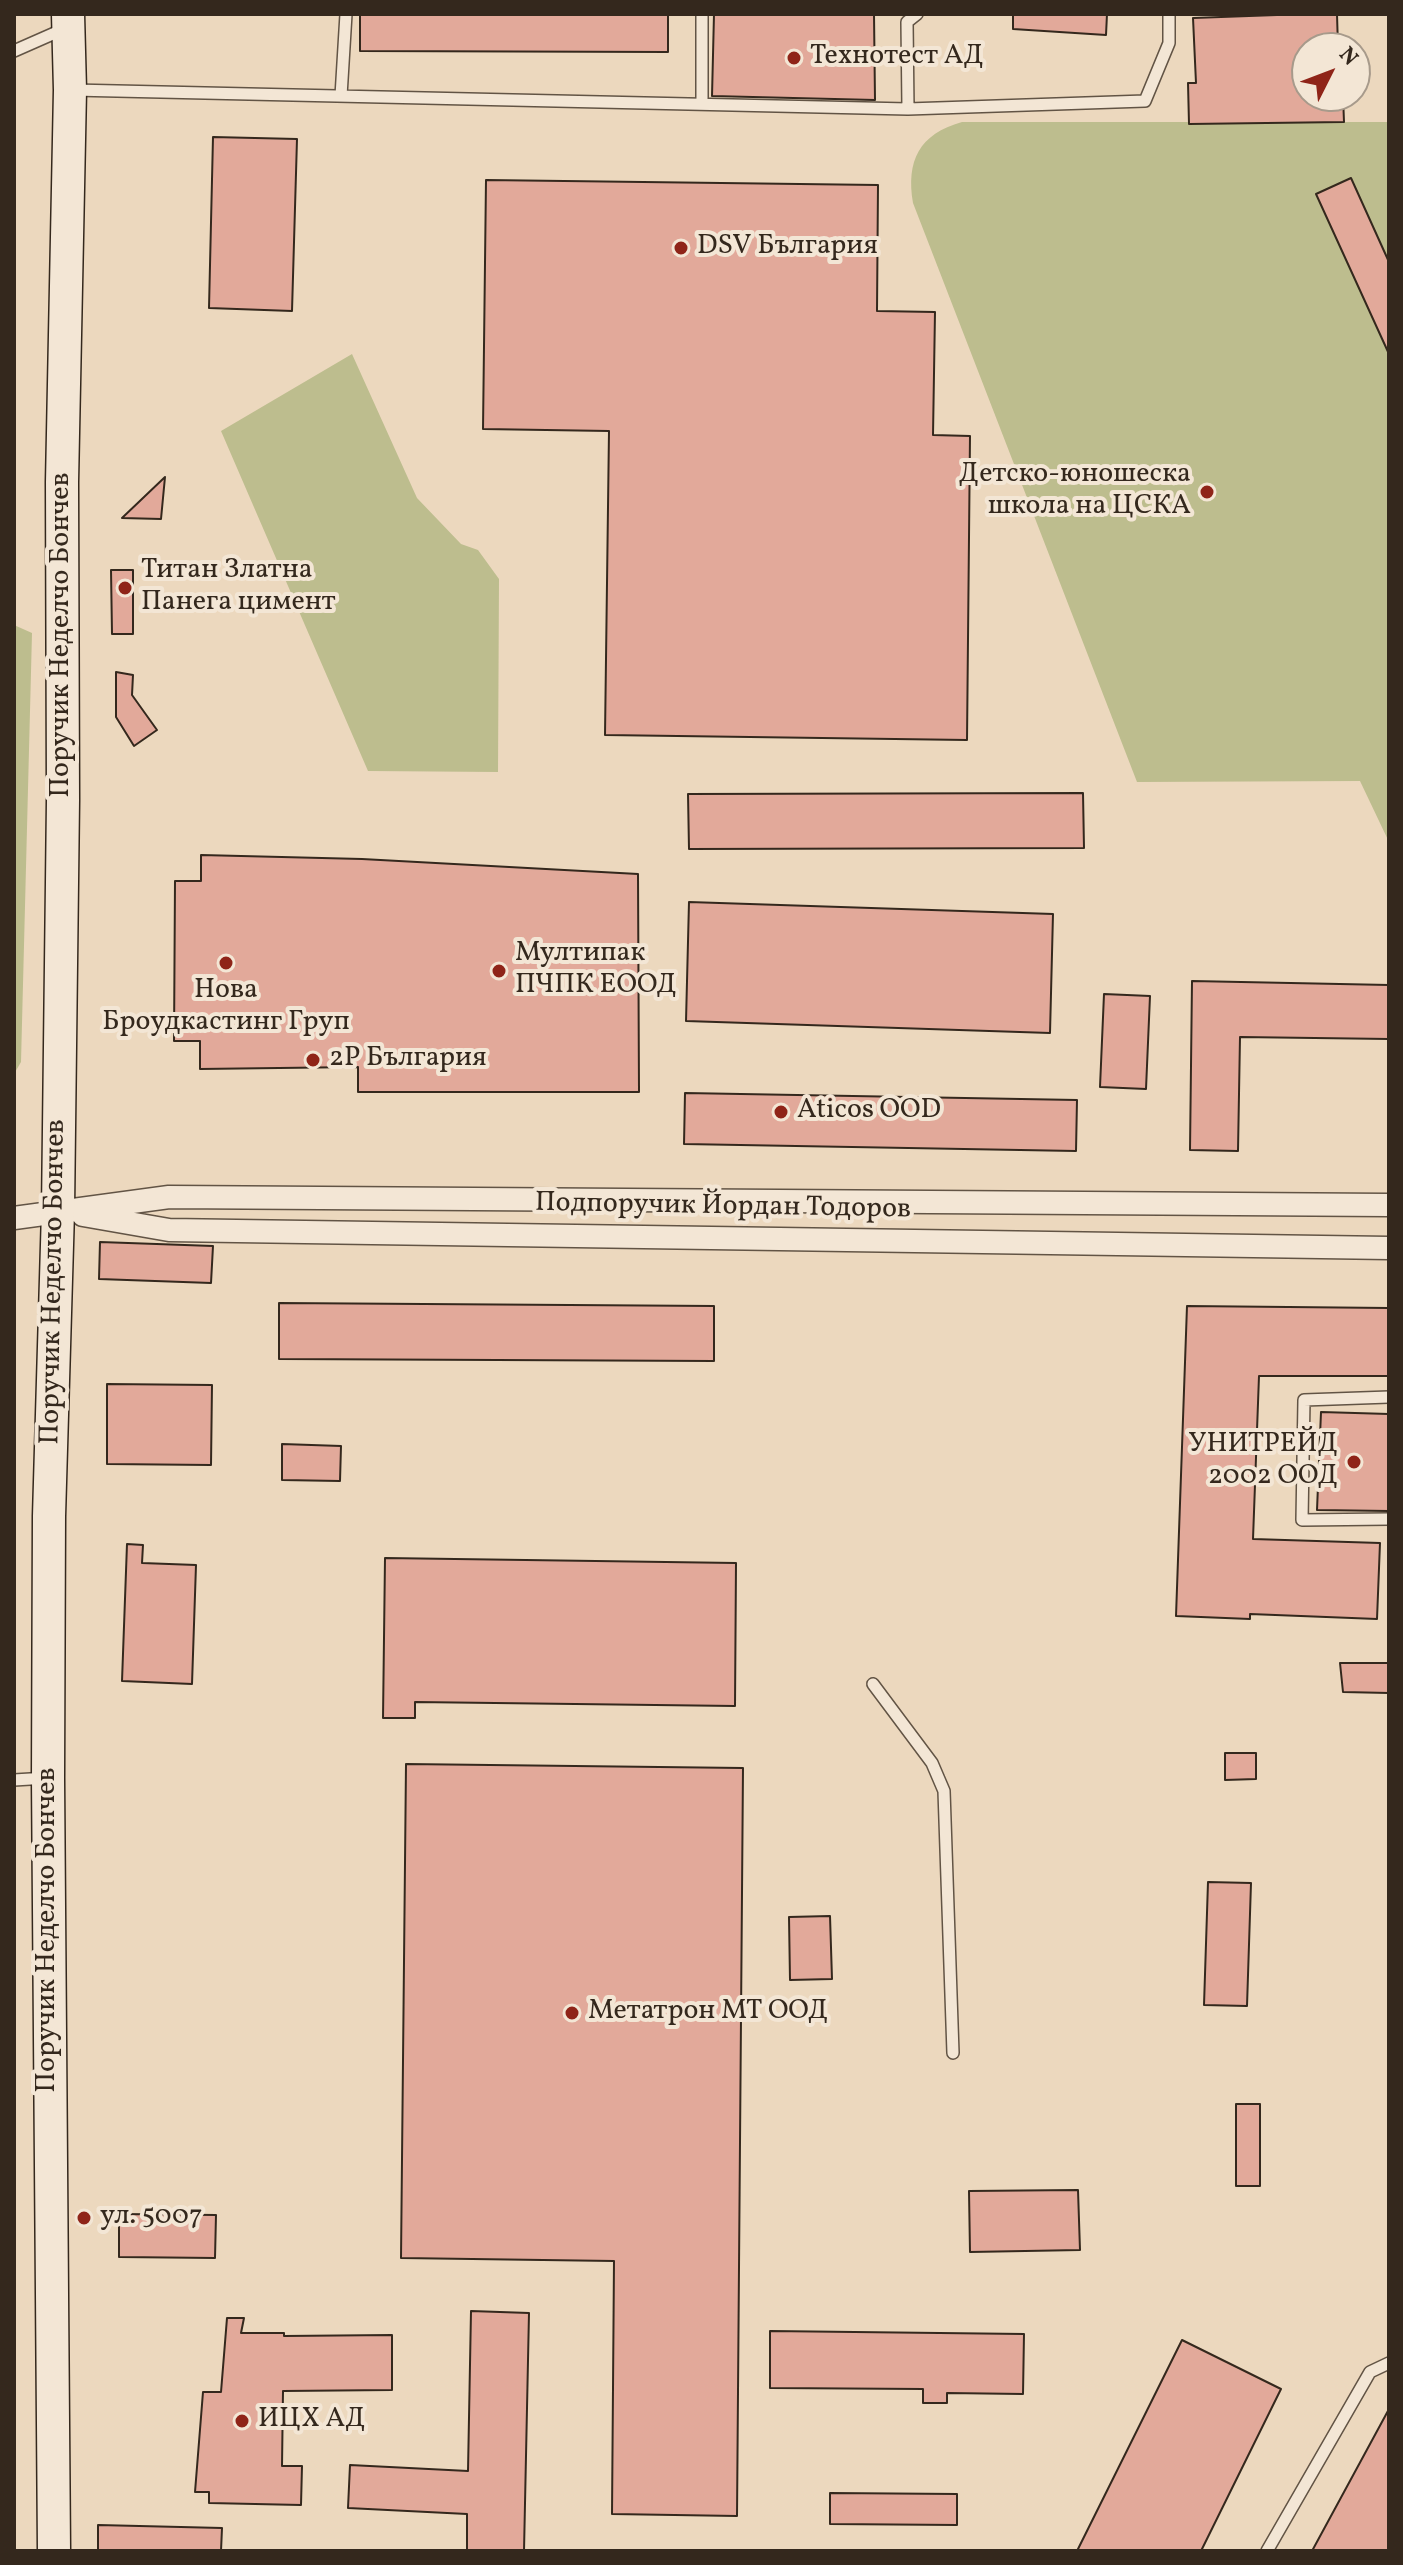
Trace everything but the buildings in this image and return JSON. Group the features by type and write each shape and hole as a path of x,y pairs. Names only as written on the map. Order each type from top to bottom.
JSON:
{"street":[{"name":"Поручик Неделчо Бончев","path":"54,2551 49,1516 58,1211 63,800 62,482 70,90 68,21"},
{"name":"Подпоручик Йордан Тодоров","path":"14,1218 169,1197 1389,1205"},
{"name":"Подпоручик Йордан Тодоров","path":"58,1211 169,1230 1389,1248"}],"lane":[{"path":"341,96 346,14"},
{"path":"702,14 702,104"},
{"path":"908,109 907,22 917,14"},
{"path":"70,90 908,109 1145,101 1169,43 1169,14"},
{"path":"14,51 68,21"},
{"path":"1389,1397 1304,1400 1302,1520 1389,1519"},
{"path":"873,1684 932,1763 944,1791 953,2053"},
{"path":"14,1780 48,1778"},
{"path":"1267,2551 1370,2372 1389,2363"}],"green space":[{"name":"Детско-юношеска школа на ЦСКА","path":"962,122 1389,122 1389,842 1360,781 1137,782 913,203 912,174 919,151 935,134"},
{"path":"352,354 417,498 461,544 478,550 499,579 498,772 368,771 221,431"},
{"path":"14,625 32,633 21,1062 14,1074"}],"place":[{"name":"Технотест АД","path":"794,58"},
{"name":"DSV България","path":"681,248"},
{"name":"Детско-юношеска школа на ЦСКА","path":"1207,492"},
{"name":"Титан Златна Панега цимент","path":"125,588"},
{"name":"Нова Броудкастинг Груп","path":"226,963"},
{"name":"Мултипак ПЧПК ЕООД","path":"499,971"},
{"name":"2Р България","path":"313,1060"},
{"name":"Aticos OOD","path":"781,1112"},
{"name":"УНИТРЕЙД 2002 ООД","path":"1354,1462"},
{"name":"Метатрон МТ ООД","path":"572,2013"},
{"name":"ул. 5007","path":"84,2218"},
{"name":"ИЦХ АД","path":"242,2421"}]}
